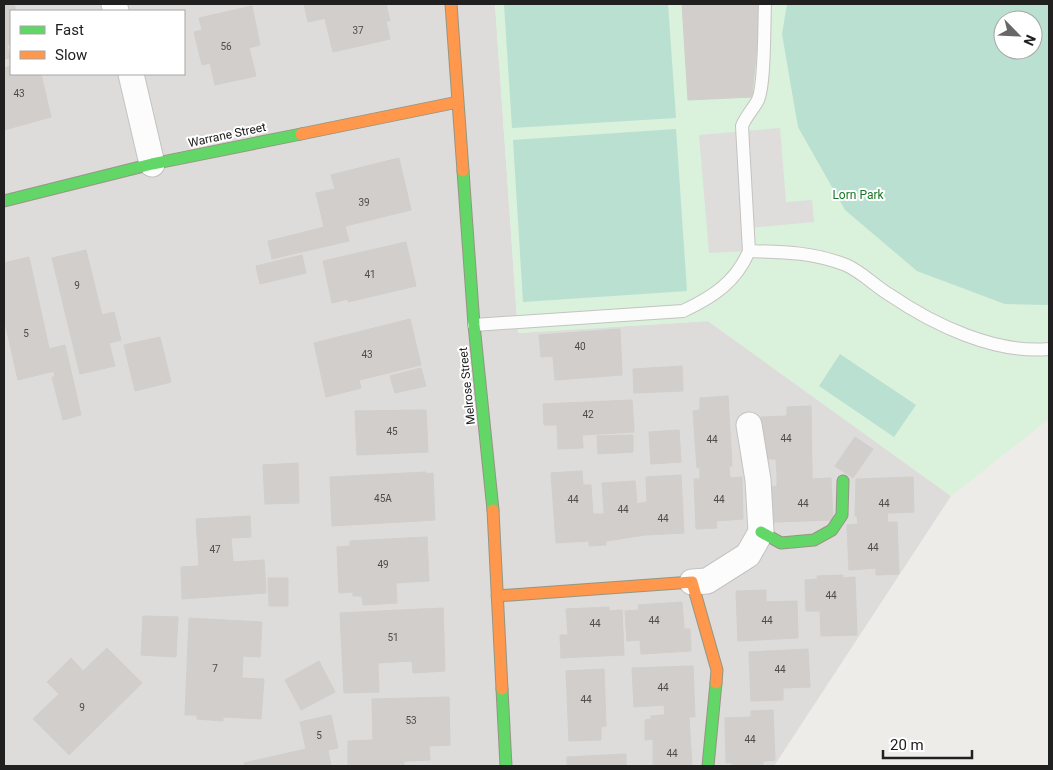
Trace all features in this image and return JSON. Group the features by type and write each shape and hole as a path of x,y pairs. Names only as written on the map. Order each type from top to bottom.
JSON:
{"street":[{"name":"Melrose Street","path":"451,4 474,325 492,498 506,766"},
{"path":"131,75 152,164"},
{"name":"Warrane Street","path":"4,201 152,164 458,102"},
{"path":"497,596 707,582 748,555 761,532 758,480 749,425"},
{"path":"761,532 781,543 814,540 832,530 842,516 842,481"},
{"path":"692,582 717,670 708,766"}],"lane":[{"path":"474,325 683,311 711,298 732,279 743,264 749,251 742,126 748,112 758,100 761,83 765,4"},
{"path":"749,251 803,252 847,266 889,295 964,335 995,344 1049,349"}],"shaded area":[{"path":"4,4 495,4 518,333 708,321 951,496 774,766 4,766"},
{"path":"780,128 786,202 812,200 814,222 748,228 749,251 709,253 699,135"}],"green space":[{"name":"Lorn Park","path":"495,4 1049,4 1049,419 951,496 708,321 518,333"},
{"path":"504,4 668,4 676,118 512,128"},
{"path":"787,4 1049,4 1049,305 1005,304 917,271 845,210 798,127 782,34"},
{"path":"676,129 687,291 523,302 513,140"},
{"path":"840,354 916,405 894,437 819,386"}],"building":[{"path":"4,4 14,4 16,10 10,10 10,44 7,45 10,58 4,59"},
{"path":"304,4 344,4 346,14 308,22"},
{"path":"344,4 386,4 390,21 386,21 390,39 333,52 325,19 346,14"},
{"path":"682,4 761,4 752,97 688,100"},
{"path":"252,6 260,45 249,48 256,76 215,85 210,63 202,65 194,32 202,30 199,18"},
{"path":"10,66 10,75 29,75 39,113 4,122 4,68"},
{"path":"29,75 41,75 51,117 4,130 4,122 39,113"},
{"path":"399,158 411,210 325,231 316,193 335,189 331,175"},
{"path":"345,226 349,241 301,252 297,234 324,227 325,231"},
{"path":"297,234 301,252 272,259 268,241"},
{"path":"406,242 416,286 348,302 348,299 332,303 323,261"},
{"path":"86,250 102,315 114,312 121,340 109,343 115,366 80,374 52,258"},
{"path":"302,255 306,273 260,284 256,266"},
{"path":"29,257 54,371 18,380 4,318 4,263"},
{"path":"410,319 421,365 359,380 361,388 326,397 314,343"},
{"path":"620,329 622,375 555,380 553,356 541,357 539,335"},
{"path":"160,337 171,382 135,391 124,345"},
{"path":"65,345 81,415 63,420 52,377 55,377 49,349"},
{"path":"682,366 683,391 634,393 633,369"},
{"path":"421,368 426,386 395,393 390,376"},
{"path":"728,396 732,466 697,468 693,411 700,410 700,398"},
{"path":"632,400 634,432 582,435 583,448 558,449 557,425 544,425 543,404"},
{"path":"811,406 812,473 777,474 776,459 762,459 761,417 787,416 787,407"},
{"path":"426,410 428,452 357,455 355,411"},
{"path":"679,430 681,462 651,464 649,432"},
{"path":"633,435 633,452 598,454 597,436"},
{"path":"855,437 873,449 853,478 835,466"},
{"path":"298,463 299,503 265,504 263,465"},
{"path":"729,467 730,478 742,477 743,519 716,521 717,528 696,529 694,479 700,479 700,468"},
{"path":"582,471 583,485 591,485 593,514 604,514 606,545 589,546 589,541 556,543 551,473"},
{"path":"426,472 427,474 433,473 435,520 332,526 330,477"},
{"path":"812,473 812,479 831,478 833,520 774,522 772,487 777,486 777,474"},
{"path":"681,475 684,533 645,535 642,503 647,502 646,477"},
{"path":"913,477 914,512 887,513 888,523 858,524 857,516 855,516 856,479"},
{"path":"635,481 637,504 642,503 645,535 606,541 602,483"},
{"path":"250,516 251,537 231,538 233,562 264,560 266,593 182,599 181,567 199,566 196,519"},
{"path":"897,522 899,574 876,575 876,568 849,570 847,525"},
{"path":"427,537 429,581 396,583 397,603 363,605 362,596 353,596 353,592 339,593 337,547 350,546 350,541"},
{"path":"843,575 843,578 855,577 857,635 821,636 820,611 806,611 805,580 818,579 817,576"},
{"path":"268,578 288,578 288,606 269,606"},
{"path":"766,590 766,602 797,601 798,638 738,641 736,591"},
{"path":"682,602 684,629 690,629 691,651 641,654 640,640 627,641 625,611 639,610 638,605"},
{"path":"609,607 609,611 622,610 624,655 561,658 560,635 568,635 566,609"},
{"path":"443,608 445,671 413,673 412,661 378,663 379,692 344,693 340,613"},
{"path":"143,616 178,617 176,657 141,655"},
{"path":"189,618 262,622 260,657 243,656 242,678 264,679 261,719 223,717 223,721 197,719 197,715 185,715"},
{"path":"107,648 142,683 69,755 33,719 59,694 47,682 71,658 83,671"},
{"path":"808,649 810,687 783,688 783,700 751,701 749,652"},
{"path":"319,661 335,692 301,710 285,680"},
{"path":"693,666 695,717 677,717 677,714 665,715 664,705 634,707 632,668"},
{"path":"604,669 606,726 601,727 601,740 569,741 566,671"},
{"path":"449,697 450,745 429,746 430,760 404,761 404,766 348,766 348,741 373,740 372,699"},
{"path":"773,710 775,760 763,761 763,766 732,766 732,763 726,763 725,718 751,717 751,711"},
{"path":"677,714 677,717 689,717 692,766 653,766 653,739 645,740 645,720 651,719 651,716"},
{"path":"331,715 338,748 328,750 331,766 245,766 244,763 306,749 300,722"},
{"path":"626,754 626,766 567,766 567,757"}],"traffic: fast":[{"path":"4,201 152,164 301,134"},
{"path":"463,171 474,325 493,510"},
{"path":"761,532 781,543 814,540 832,530 842,515 843,481"},
{"path":"708,766 716,683"},
{"path":"502,689 506,766"}],"traffic: slow":[{"path":"451,4 463,171"},
{"path":"301,134 458,102"},
{"path":"493,510 502,689"},
{"path":"497,596 692,582 717,670 716,683"}]}
